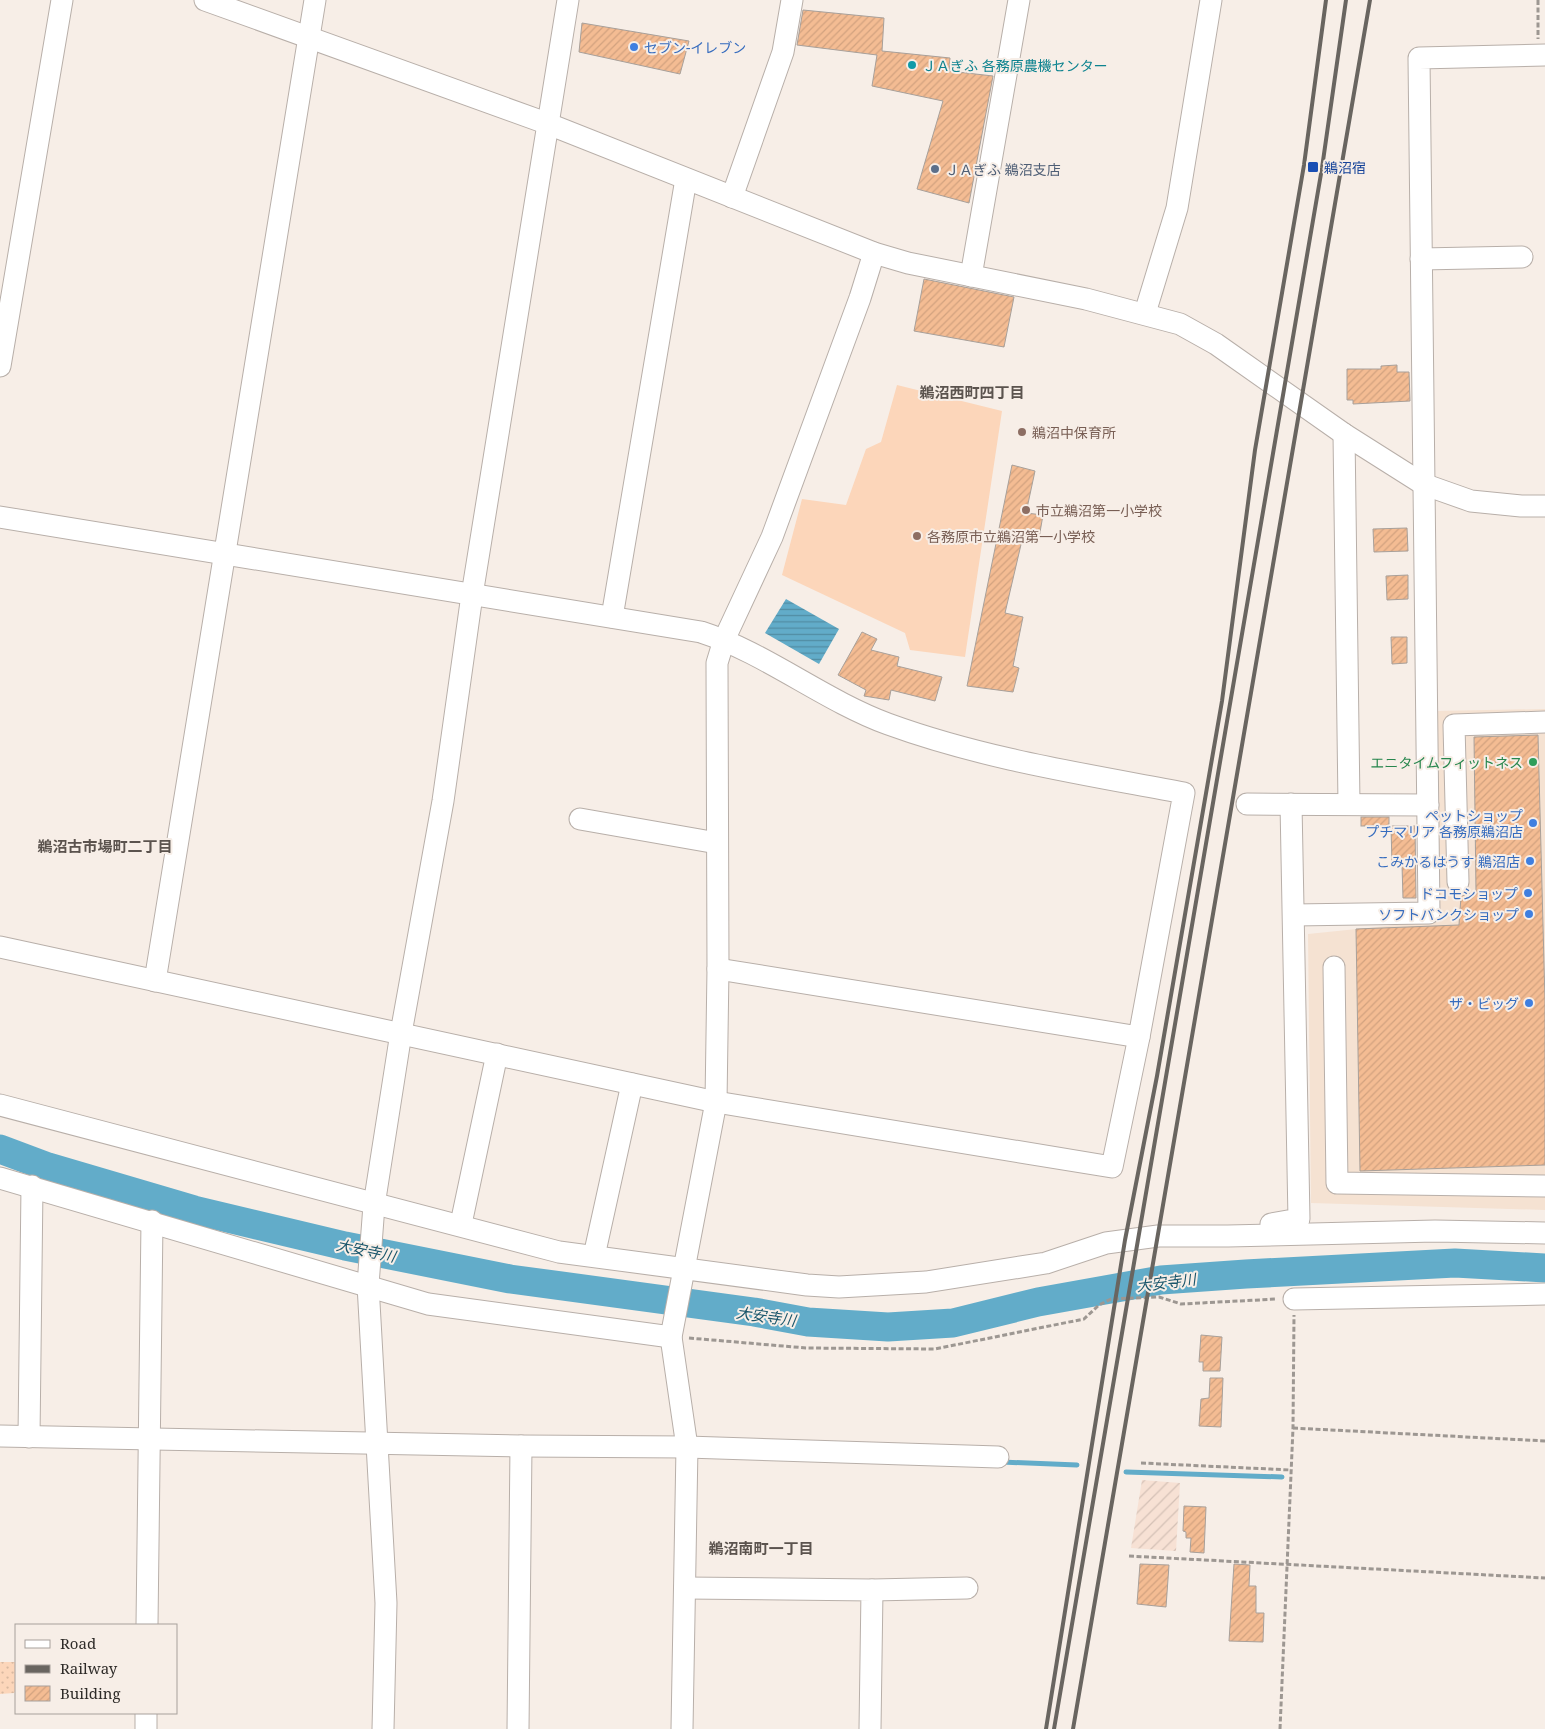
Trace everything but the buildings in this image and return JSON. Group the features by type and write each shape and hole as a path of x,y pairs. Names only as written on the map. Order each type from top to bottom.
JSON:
{"street":[{"path":"0,366 62,0"},
{"path":"205,0 546,123 874,253 908,263 1145,313 1180,324 1216,344 1344,434 1424,484 1471,501 1521,506 1545,506"},
{"path":"155,981 315,0"},
{"path":"383,1729 386,1604 368,1280 374,1211 401,1033 443,801 472,595 546,123 568,0"},
{"path":"732,196 783,52 792,0"},
{"path":"971,276 1019,0"},
{"path":"1145,313 1177,208 1211,0"},
{"path":"1294,915 1429,913 1419,58 1542,55"},
{"path":"612,617 686,179"},
{"path":"682,1729 687,1447 671,1336 716,1102 718,968 717,663 724,640 772,537 860,298 874,253"},
{"path":"1422,260 1522,257"},
{"path":"1344,434 1349,804"},
{"path":"0,516 701,632 724,640 833,700 888,724 1019,762 1184,793 1139,1037 1112,1167 716,1102 0,947"},
{"path":"1458,882 1454,725 1545,722"},
{"path":"1247,804 1428,805"},
{"path":"1228,1236 1242,1228 1300,1219 1291,804"},
{"path":"580,819 717,843"},
{"path":"1334,967 1337,1183 1545,1186"},
{"path":"718,968 1139,1037"},
{"path":"462,1219 498,1054"},
{"path":"596,1247 632,1084"},
{"path":"0,1105 374,1211 559,1252 684,1271 807,1285 839,1287 926,1282 1046,1263 1106,1243 1158,1236 1396,1231 1545,1233"},
{"path":"0,1178 368,1280 428,1304 671,1336"},
{"path":"29,1437 32,1186"},
{"path":"147,1624 152,1221"},
{"path":"1294,1299 1545,1294"},
{"path":"0,1436 521,1446 687,1447 998,1457"},
{"path":"518,1729 521,1446"},
{"path":"685,1588 872,1590 967,1588"},
{"path":"870,1729 872,1590"},
{"path":"146,1714 146,1729"}],"path":[{"path":"1538,0 1542,55"},
{"path":"671,1336 806,1348 935,1349 1084,1319 1099,1305 1111,1299 1159,1297 1181,1304 1294,1299 1292,1470 1280,1729"},
{"path":"1293,1428 1545,1441"},
{"path":"1141,1463 1292,1470"},
{"path":"1129,1556 1545,1578"}],"shaded area":[{"path":"897,385 1002,411 965,657 910,650 905,633 782,575 802,499 846,505 866,449 881,442"},
{"path":"1545,709 1545,1210 1311,1203 1308,934 1435,921 1434,711"},
{"path":"1142,1480 1180,1483 1176,1551 1131,1548"},
{"path":"0,1662 15,1662 15,1692 0,1694"}],"water":[{"path":"786,599 839,629 819,664 765,633"}],"waterway":[{"name":"大安寺川","path":"0,1149 48,1167 194,1210 345,1246 510,1279 754,1312 808,1322 888,1327 953,1323 1038,1302 1161,1280 1455,1263 1545,1268"},
{"path":"1002,1462 1077,1465"},
{"path":"1126,1472 1282,1477"}],"railway":[{"path":"1046,1729 1125,1240 1157,1076 1222,701 1255,450 1304,165 1326,0"},
{"path":"1054,1729 1322,168 1346,0"},
{"path":"1073,1729 1370,0"}],"place":[{"name":"セブン-イレブン","path":"634,47"},
{"name":"ＪＡぎふ 各務原農機センター","path":"912,65"},
{"name":"鵜沼宿","path":"1313,167"},
{"name":"ＪＡぎふ 鵜沼支店","path":"935,169"},
{"name":"鵜沼中保育所","path":"1022,432"},
{"name":"市立鵜沼第一小学校","path":"1026,510"},
{"name":"各務原市立鵜沼第一小学校","path":"917,536"},
{"name":"エニタイムフィットネス","path":"1533,762"},
{"name":"ペットショップ プチマリア 各務原鵜沼店","path":"1533,823"},
{"name":"こみかるはうす 鵜沼店","path":"1530,861"},
{"name":"ドコモショップ","path":"1528,893"},
{"name":"ソフトバンクショップ","path":"1529,914"},
{"name":"ザ・ビッグ","path":"1529,1003"}],"district":[{"name":"鵜沼西町四丁目","path":"972,392"},
{"name":"鵜沼古市場町二丁目","path":"105,846"},
{"name":"鵜沼南町一丁目","path":"761,1548"}]}
